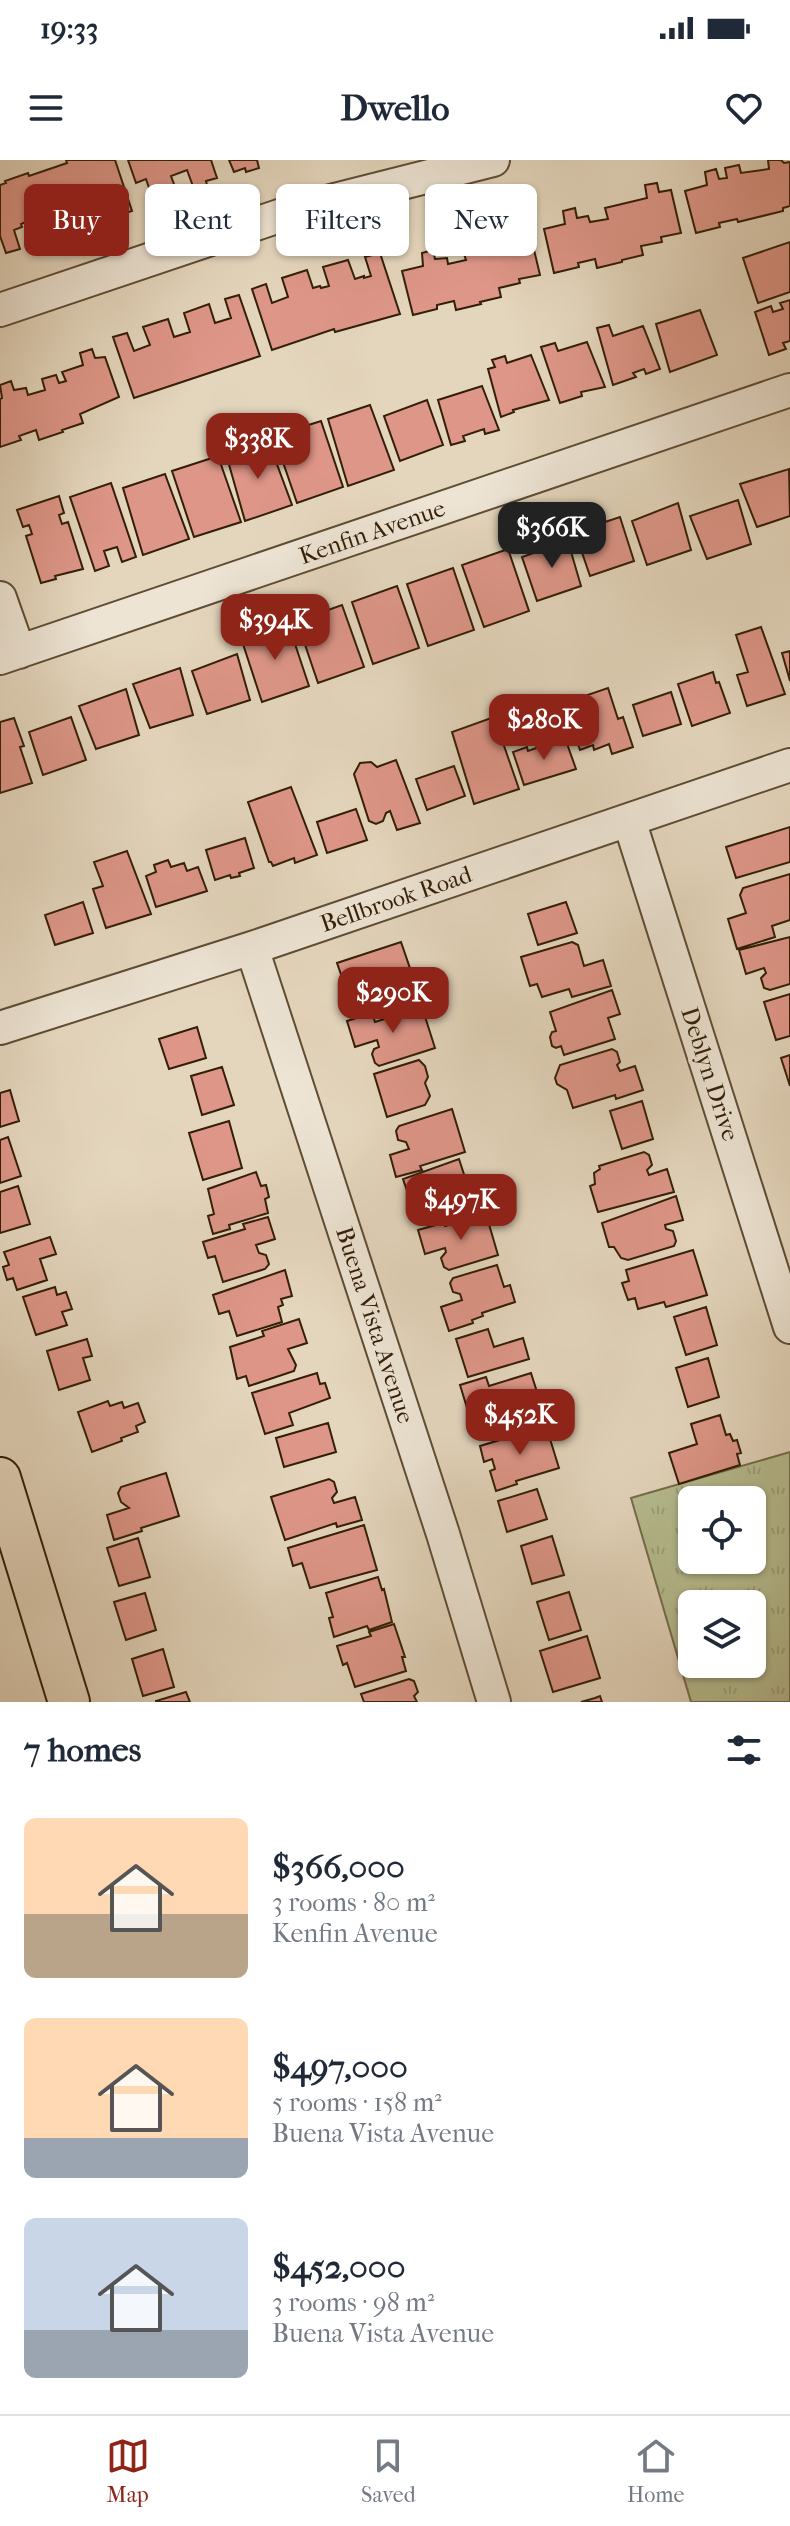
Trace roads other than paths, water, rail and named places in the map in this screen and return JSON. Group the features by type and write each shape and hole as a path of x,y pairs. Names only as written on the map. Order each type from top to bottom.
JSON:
{"main road":[{"path":"0,1478 69,1702"}],"street":[{"path":"0,310 303,208 493,160"},
{"name":"Kenfin Avenue","path":"10,655 790,390"},
{"path":"0,598 10,655"},
{"name":"Bellbrook Road","path":"0,1028 252,948 790,765"},
{"name":"Deblyn Drive","path":"629,820 790,1327"},
{"name":"Buena Vista Avenue","path":"252,948 443,1534 494,1702"}]}
